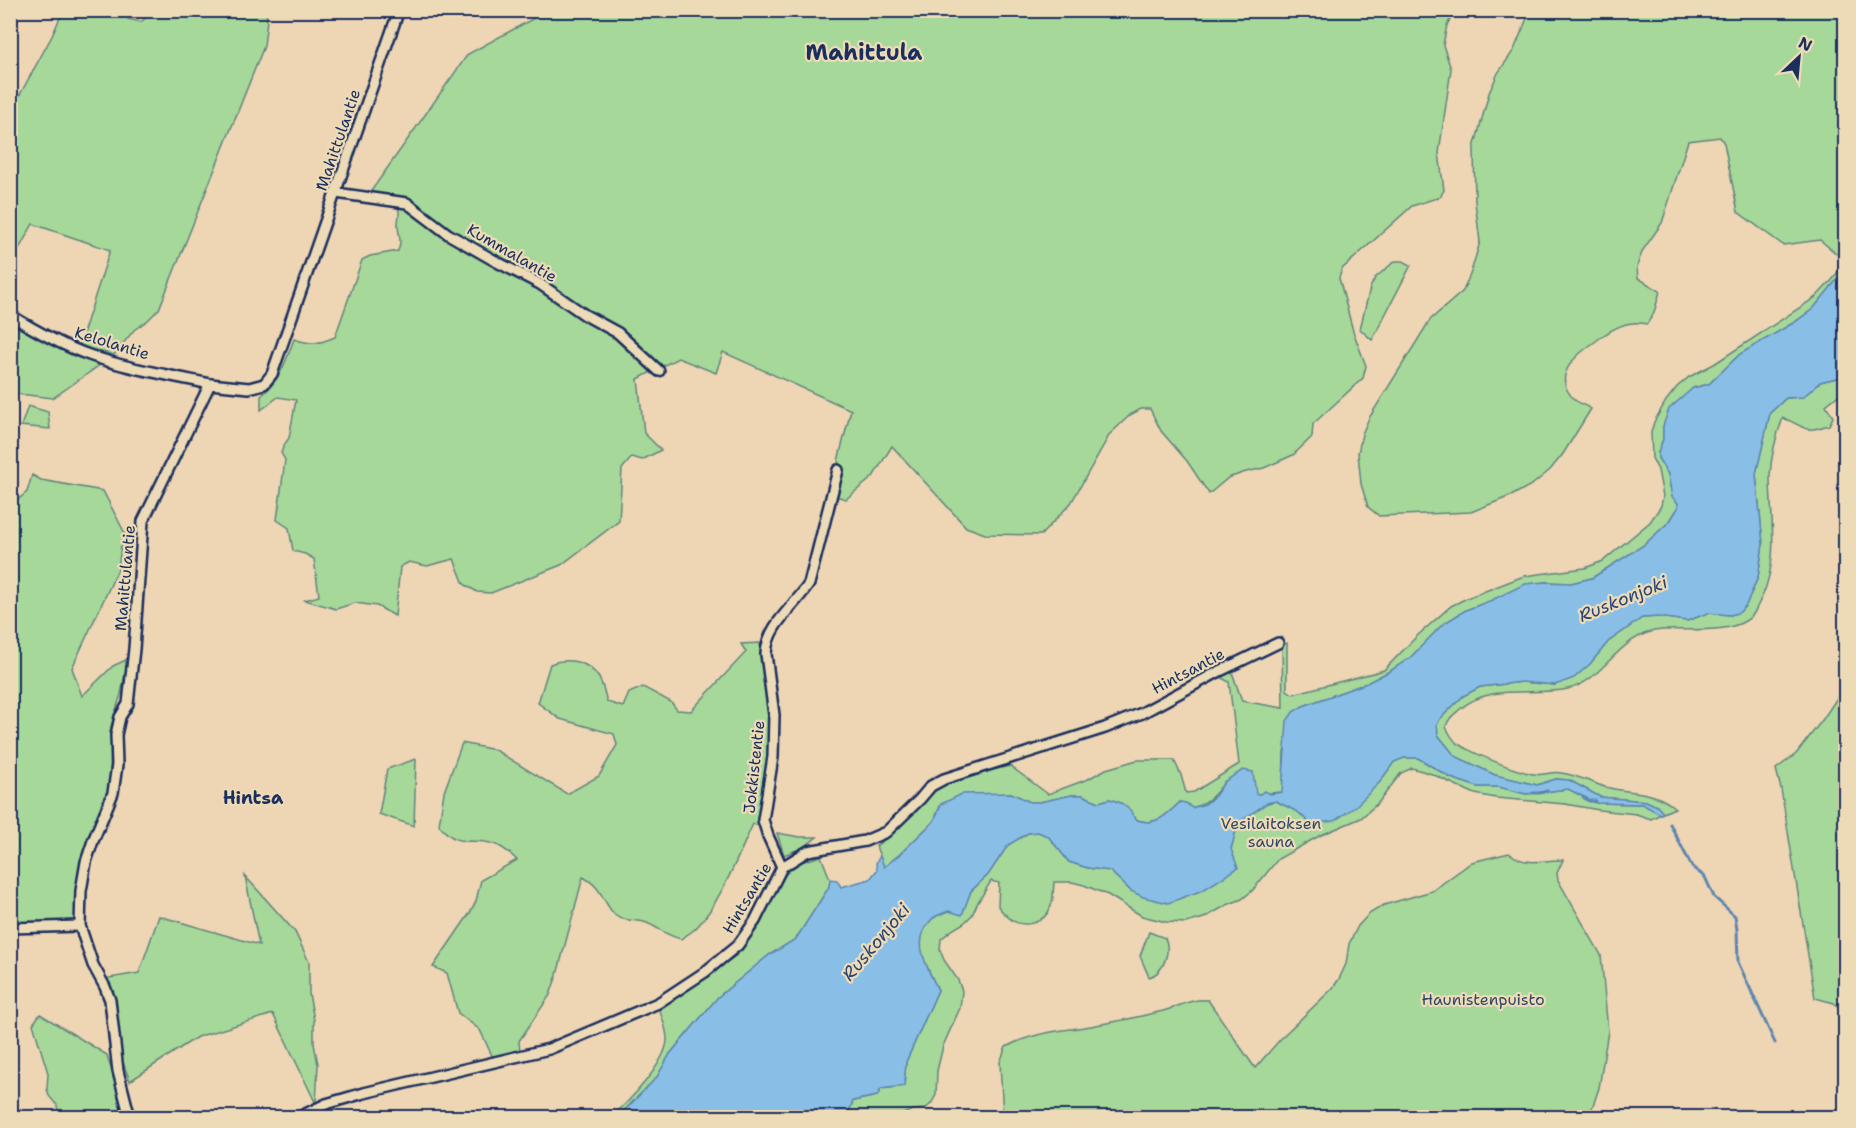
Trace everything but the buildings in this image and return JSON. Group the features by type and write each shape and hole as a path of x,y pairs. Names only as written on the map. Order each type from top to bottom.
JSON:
{"street":[{"name":"Mahittulantie","path":"130,1118 116,1060 110,1000 93,965 80,927 81,891 86,862 113,793 117,765 116,735 120,717 128,704 143,521 210,384 249,388 264,384 273,374 399,10"},
{"name":"Kummalantie","path":"336,193 407,203 448,234 540,284 585,315 618,333 659,371"},
{"name":"Kelolantie","path":"10,315 46,337 88,355 210,384"},
{"name":"Jokkistentie","path":"782,867 763,819 773,757 774,716 766,645 779,621 809,584 838,470"},
{"name":"Hintsantie","path":"297,1118 326,1104 364,1093 549,1049 658,1003 705,972 738,945 755,921 782,867 808,851 865,841 886,832 914,806 931,786 944,779 1105,728 1142,713 1278,642"},
{"path":"10,928 80,927"}],"green space":[{"path":"61,11 123,11 128,19 141,22 153,11 266,11 264,46 159,309 134,330 114,355 79,346 110,250 33,224 11,263 11,111 52,36"},
{"path":"547,11 1455,11 1447,25 1443,45 1451,69 1439,153 1444,190 1440,197 1412,206 1342,269 1339,278 1353,331 1366,366 1363,378 1313,424 1312,437 1293,455 1264,468 1228,478 1209,494 1187,461 1161,431 1150,409 1141,409 1130,415 1110,434 1071,503 1041,535 985,534 966,527 892,446 873,477 846,499 835,496 841,470 838,461 851,410 723,352 716,373 678,358 638,379 644,433 661,450 642,460 632,457 622,469 619,521 561,565 491,593 477,592 464,584 454,559 427,566 409,562 400,567 395,616 377,606 355,603 336,609 305,600 319,596 314,559 293,551 289,528 277,520 285,460 281,453 289,438 296,400 278,397 261,410 261,396 278,377 294,339 315,343 335,337 362,260 370,256 398,251 400,241 398,207 406,204 369,194 468,54"},
{"path":"1530,11 1845,11 1845,276 1835,282 1813,309 1740,354 1709,384 1693,388 1663,426 1663,439 1658,458 1668,474 1672,496 1678,503 1678,508 1670,521 1644,545 1592,578 1571,583 1544,582 1466,610 1443,624 1411,657 1390,671 1367,683 1303,706 1284,752 1283,792 1256,794 1225,781 1202,804 1192,808 1180,802 1160,819 1148,822 1135,819 1130,810 1110,799 1099,802 1082,795 1030,802 1011,793 941,804 934,821 884,867 876,846 891,835 937,789 957,778 1010,766 1048,794 1088,779 1106,769 1137,760 1174,760 1186,793 1194,792 1239,764 1229,682 1220,677 1231,669 1242,701 1283,708 1282,645 1287,643 1287,690 1293,694 1384,670 1451,606 1524,576 1585,568 1603,561 1650,522 1661,506 1663,496 1658,470 1652,458 1651,432 1666,401 1689,377 1714,364 1816,297 1839,270 1838,255 1820,240 1783,245 1738,212 1724,143 1720,137 1688,141 1662,223 1643,250 1639,260 1638,278 1660,291 1654,313 1647,324 1628,324 1613,329 1581,352 1569,366 1565,374 1568,391 1575,400 1591,409 1563,454 1550,470 1533,484 1513,495 1471,512 1379,516 1368,507 1361,484 1358,453 1362,434 1369,418 1430,320 1463,291 1471,272 1480,242 1475,202 1474,148 1489,93 1498,73 1514,50"},
{"path":"1395,261 1403,261 1411,265 1372,340 1360,329 1370,288 1375,278"},
{"path":"11,321 49,343 100,365 53,398 11,393"},
{"path":"1845,376 1845,390 1826,405 1833,417 1829,425 1809,429 1783,418 1774,446 1770,476 1773,537 1771,567 1762,597 1754,613 1746,620 1724,628 1662,630 1647,633 1634,639 1581,684 1554,691 1498,693 1484,696 1471,701 1459,710 1447,724 1448,731 1457,743 1506,766 1534,774 1573,775 1605,787 1650,795 1675,808 1663,813 1657,806 1646,801 1600,797 1569,780 1556,779 1537,785 1495,775 1455,756 1438,735 1437,725 1463,696 1480,687 1522,682 1555,685 1590,664 1608,642 1642,618 1658,617 1687,621 1708,613 1731,615 1746,605 1758,577 1763,544 1756,474 1770,413 1786,398 1803,397 1820,382"},
{"path":"28,406 48,412 50,429 21,426"},
{"path":"32,475 41,480 103,491 131,545 121,546 118,569 72,668 82,696 113,666 128,659 121,694 111,726 110,781 107,799 88,837 80,865 75,897 77,923 11,924 10,503 14,503 27,492"},
{"path":"760,643 770,739 768,772 761,815 759,826 753,824 713,906 696,928 681,939 647,923 616,916 595,886 583,877 550,995 519,1041 520,1053 493,1058 480,1030 458,1013 447,973 433,967 470,913 476,901 481,880 517,860 497,845 459,840 446,833 439,825 444,792 462,743 495,750 567,794 599,776 617,745 614,734 560,719 538,703 550,664 570,661 590,668 600,681 607,702 623,707 629,693 643,687 671,702 677,710 691,711 746,652 741,644"},
{"path":"1845,686 1845,1012 1834,1003 1815,998 1776,769 1796,754"},
{"name":"Vesilaitoksen sauna","path":"1403,758 1418,758 1451,778 1478,787 1499,787 1526,794 1568,789 1596,803 1642,804 1661,814 1651,819 1636,814 1565,804 1496,798 1475,794 1432,774 1412,768 1401,773 1378,803 1361,818 1319,836 1278,859 1253,890 1242,899 1204,918 1186,923 1166,922 1142,916 1108,895 1084,885 1054,882 1053,900 1044,917 1032,923 1020,923 1008,917 998,906 999,883 991,881 972,915 941,939 940,950 944,960 958,980 962,991 960,1008 943,1046 937,1071 936,1095 931,1104 925,1109 912,1110 897,1117 847,1118 853,1101 877,1096 881,1089 904,1086 906,1062 938,990 922,954 922,936 925,927 942,913 949,911 962,914 971,891 988,875 1008,845 1028,833 1038,832 1048,836 1069,862 1110,871 1131,891 1231,849 1238,823 1267,803 1276,801 1298,812 1311,824 1379,783 1394,762"},
{"path":"416,759 414,826 379,814 387,769"},
{"path":"777,833 817,837 804,847 784,855"},
{"name":"Haunistenpuisto","path":"1509,853 1529,862 1563,860 1557,873 1558,880 1601,955 1608,1031 1599,1088 1589,1117 1003,1117 1000,1062 1006,1047 1037,1035 1136,1017 1196,1000 1208,1000 1255,1068 1285,1034 1332,989 1346,964 1349,944 1358,926 1369,914 1384,905 1432,891 1472,862"},
{"path":"821,856 830,879 829,887 796,939 769,955 718,997 670,1054 657,1077 618,1117 610,1118 645,1082 665,1049 667,1036 659,1008 737,955 785,875 798,863"},
{"path":"245,876 295,932 309,962 309,994 318,1064 316,1104 273,1014 197,1037 130,1081 120,1055 103,979 139,973 159,916 259,945"},
{"path":"1149,932 1165,938 1167,955 1159,971 1149,977 1140,956"},
{"path":"40,1014 107,1055 122,1117 90,1117 84,1111 78,1117 59,1117 57,1105 49,1096 47,1089 48,1073 33,1024"}],"water":[{"name":"Ruskonjoki","path":"1845,276 1845,376 1820,382 1803,397 1786,398 1770,413 1756,474 1763,544 1758,577 1746,605 1740,612 1731,615 1708,613 1687,621 1658,617 1642,618 1608,642 1590,664 1574,678 1555,685 1522,682 1480,687 1463,696 1437,725 1438,735 1455,756 1495,775 1537,785 1556,779 1569,780 1600,797 1646,801 1657,806 1663,813 1660,814 1642,804 1596,803 1568,789 1526,794 1499,787 1478,787 1451,778 1418,758 1404,758 1394,762 1379,783 1355,807 1334,821 1311,824 1298,812 1276,801 1267,803 1238,823 1231,849 1238,868 1203,890 1168,903 1143,897 1131,891 1110,871 1069,862 1048,836 1038,832 1028,833 1008,845 988,875 971,891 962,915 949,911 938,915 925,927 921,945 925,963 938,990 906,1062 904,1086 881,1089 877,1096 853,1101 847,1117 618,1117 657,1077 670,1054 718,997 769,955 796,939 829,887 830,879 837,880 841,887 870,879 877,870 876,863 880,856 884,867 934,821 941,804 962,794 1011,793 1030,802 1082,795 1099,802 1110,799 1121,803 1130,810 1135,819 1148,822 1160,819 1180,802 1192,808 1205,804 1215,796 1225,781 1243,770 1253,772 1256,794 1264,791 1270,794 1282,792 1287,721 1293,712 1303,706 1367,683 1390,671 1411,657 1443,624 1466,610 1525,584 1571,583 1592,578 1644,545 1670,521 1678,508 1678,503 1672,497 1668,474 1658,458 1663,439 1663,426 1669,409 1693,388 1709,384 1740,354 1813,309 1835,282"}],"waterway":[{"path":"1533,793 1547,791"},
{"path":"1583,797 1589,801 1596,801"},
{"path":"1670,824 1692,867 1705,877 1714,897 1735,916 1738,962 1775,1043"}],"district":[{"name":"Mahittula","path":"864,52"},
{"name":"Hintsa","path":"253,798"}]}
